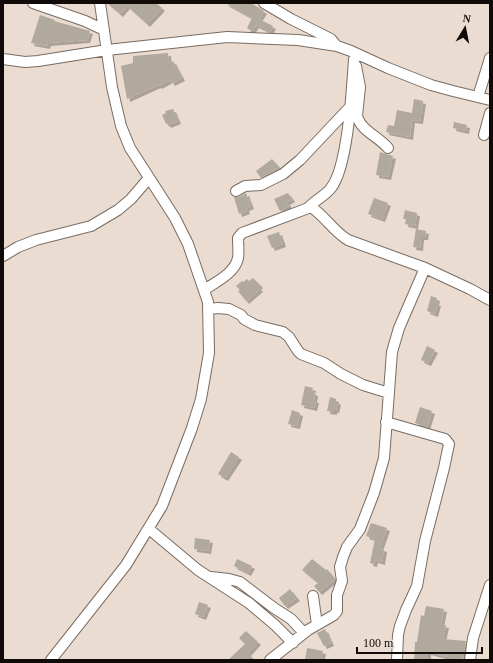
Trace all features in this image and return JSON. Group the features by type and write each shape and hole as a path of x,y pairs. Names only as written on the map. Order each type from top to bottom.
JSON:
{"street":[{"path":"33,3 86,21 104,30"},
{"path":"51,660 126,565 162,506 192,428 201,399 209,353 208,309 204,290 188,244 175,218 130,148 116,110 100,3"},
{"path":"264,3 291,19 331,39 336,46"},
{"path":"3,59 25,62 38,61 107,50 228,37 298,40 336,46 352,55 431,85 453,92 490,100"},
{"path":"204,290 223,278 233,268 238,257 238,238 242,233 308,208 331,188 336,181 342,159 349,108 352,55"},
{"path":"352,55 359,74 360,87 357,116 358,121 362,126 382,140 388,148"},
{"path":"478,97 490,58"},
{"path":"236,191 245,186 261,185 283,174 306,155 349,108"},
{"path":"484,135 490,113"},
{"path":"3,256 18,247 36,240 91,226 118,210 131,199 149,178"},
{"path":"308,208 312,208 340,235 348,240 425,268 490,300"},
{"path":"270,660 304,633 334,615 337,611 337,595 342,581 340,566 347,546 360,529 374,493 384,458 392,352 410,300 425,268"},
{"path":"208,309 229,309 255,325 283,332 289,337 301,354 324,363 341,374 363,384 389,393"},
{"path":"386,422 445,439 449,444 446,462 425,541 417,586 400,626 396,660"},
{"path":"149,529 198,570 258,610 293,643"},
{"path":"209,577 229,579 240,582 291,619 304,633"},
{"path":"470,660 473,638 490,585"},
{"path":"313,596 317,625"}],"building":[{"path":"107,3 156,3 162,8 147,24 127,6 120,14"},
{"path":"225,3 251,3 264,11 259,19 273,26 270,32 256,25 252,31 247,28 252,18"},
{"path":"40,15 55,20 54,21 90,31 87,40 48,43 47,46 31,43"},
{"path":"168,53 169,63 173,61 182,78 172,83 170,80 127,99 121,66 133,63 133,56"},
{"path":"414,99 423,101 420,121 412,120 410,137 386,132 388,125 394,126 397,110 412,113"},
{"path":"173,109 178,121 168,125 167,123 166,124 162,115 166,113 165,111"},
{"path":"454,122 467,125 466,131 453,128"},
{"path":"380,152 393,156 388,177 376,175"},
{"path":"272,159 279,167 261,178 256,171"},
{"path":"246,193 251,206 246,208 247,211 239,214 234,197 239,197"},
{"path":"288,193 292,199 287,202 289,206 280,211 274,199"},
{"path":"374,198 388,203 382,219 368,214"},
{"path":"405,210 417,213 415,226 405,224 406,219 403,219"},
{"path":"416,229 426,231 425,237 421,237 420,248 413,247"},
{"path":"279,232 283,244 272,248 267,236"},
{"path":"253,278 260,285 258,287 260,289 246,301 236,286 242,281 243,282 247,279 249,281"},
{"path":"431,296 437,298 436,303 438,303 435,314 427,311"},
{"path":"427,346 435,350 428,363 421,360"},
{"path":"305,386 313,388 312,392 315,393 314,400 316,400 314,408 301,405"},
{"path":"330,397 336,399 338,402 334,412 327,411"},
{"path":"420,407 432,411 427,427 415,423"},
{"path":"292,410 300,413 297,426 288,424"},
{"path":"231,452 239,457 225,478 218,474"},
{"path":"371,523 387,528 380,548 384,549 382,562 375,560 374,564 370,563 375,539 366,536"},
{"path":"195,538 210,540 208,551 194,549"},
{"path":"237,559 252,566 248,573 234,566"},
{"path":"312,559 326,570 327,569 335,579 319,592 314,586 318,583 302,570"},
{"path":"290,589 297,598 285,606 279,598"},
{"path":"199,602 208,605 203,617 195,614"},
{"path":"426,606 444,609 441,624 446,625 443,639 466,641 463,660 451,660 451,658 428,652 428,660 414,660 415,642 417,642 421,615 424,616"},
{"path":"325,629 331,643 324,646 317,633"},
{"path":"246,631 258,642 248,653 254,660 228,660 245,644 239,638"},
{"path":"307,648 323,651 321,660 305,660"}]}
